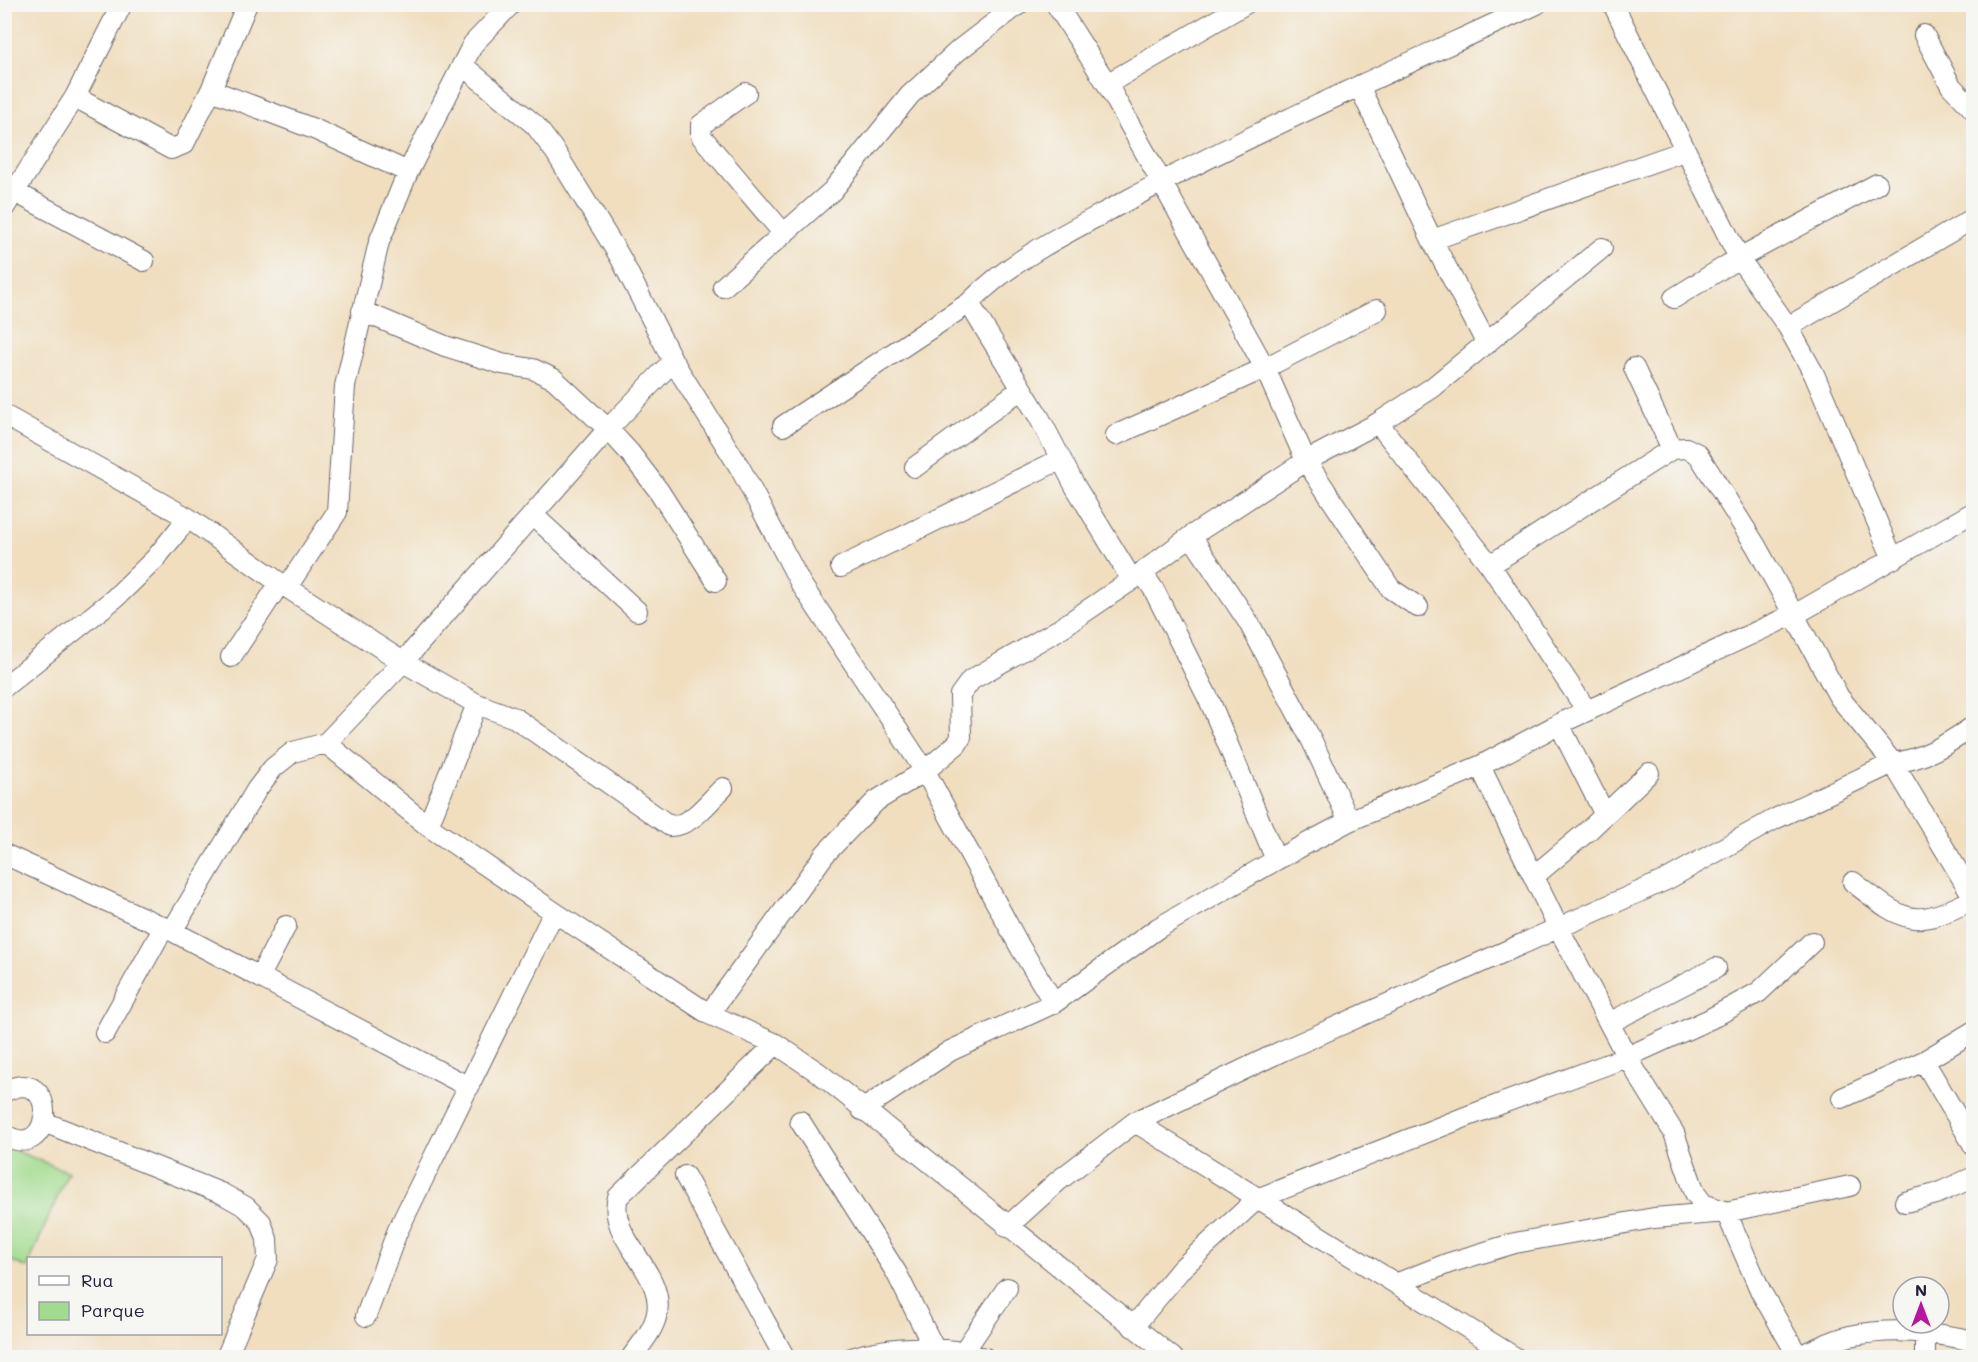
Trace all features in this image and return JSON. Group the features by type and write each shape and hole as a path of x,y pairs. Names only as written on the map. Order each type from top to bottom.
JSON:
{"street":[{"path":"122,4 75,97 10,200 144,261"},
{"path":"75,97 171,149 184,144 247,4"},
{"path":"231,657 337,512 345,386 379,242 408,172 472,44 511,4"},
{"path":"723,287 832,191 910,95 959,50 1018,4"},
{"path":"1107,84 1245,4"},
{"path":"783,426 969,303 985,286 1028,254 1162,182 1359,86 1538,4"},
{"path":"1613,4 1739,258 1788,327 1814,374 1893,559"},
{"path":"1062,7 1265,368 1306,461 1391,589 1418,607"},
{"path":"1924,35 1951,86 1974,110"},
{"path":"462,65 535,125 556,153 620,257 673,361 740,468 801,584 925,771 1020,947 1054,1003"},
{"path":"1359,86 1432,240 1487,344"},
{"path":"210,90 315,129 408,172"},
{"path":"746,93 701,125 701,136 784,234"},
{"path":"1432,240 1684,151"},
{"path":"1674,298 1739,258 1877,183"},
{"path":"1788,327 1974,218"},
{"path":"709,1014 825,854 876,801 925,771 957,744 961,736 960,695 971,680 1058,630 1191,536 1306,461 1378,423 1432,388 1602,248"},
{"path":"969,303 1020,390 1039,417 1061,459 1137,576 1154,590 1211,704 1276,860"},
{"path":"1116,435 1265,368 1377,310"},
{"path":"362,311 446,346 502,363 533,369 554,379 608,429 659,490 716,581"},
{"path":"105,1033 168,929 266,776 293,752 326,743 403,662 608,429 673,361"},
{"path":"1634,368 1672,449"},
{"path":"915,467 1020,390"},
{"path":"5,417 188,518 284,585 403,662 477,704 515,718 670,826 679,826 688,821 723,788"},
{"path":"1378,423 1490,565 1587,711"},
{"path":"1490,565 1672,449 1686,448 1698,454 1756,546 1839,697 1893,763 1974,899 1944,914 1916,920 1885,904 1853,882"},
{"path":"841,567 1061,459"},
{"path":"862,1110 950,1051 1054,1003 1158,928 1349,820 1480,766 1559,724 1793,615 1974,512"},
{"path":"533,515 638,611"},
{"path":"4,687 115,598 154,559 188,518"},
{"path":"1191,536 1249,623 1312,741 1349,820"},
{"path":"428,826 477,704"},
{"path":"1559,724 1604,813"},
{"path":"1007,1227 1058,1181 1135,1122 1282,1051 1668,879 1775,819 1893,763 1912,760 1939,749 1974,726"},
{"path":"326,743 428,826 554,912 709,1014 776,1044 819,1073 1007,1227 1173,1358"},
{"path":"1480,766 1557,927 1627,1057 1674,1132 1695,1193 1703,1204 1726,1212 1761,1292 1798,1357 1849,1337 1891,1331"},
{"path":"1533,876 1589,830 1604,813 1649,773"},
{"path":"4,854 168,929 469,1087"},
{"path":"366,1316 397,1232 554,912"},
{"path":"260,976 286,926"},
{"path":"1133,1327 1182,1268 1257,1198 1627,1057 1710,1019 1759,993 1812,942"},
{"path":"1609,1023 1716,968"},
{"path":"1842,1098 1923,1061 1974,1031"},
{"path":"632,1358 655,1321 658,1304 652,1284 619,1223 615,1208 618,1197 776,1044"},
{"path":"1923,1061 1974,1146"},
{"path":"4,1092 19,1087 35,1092 45,1105 45,1122 34,1135 26,1139 17,1139 4,1134"},
{"path":"800,1121 896,1272 934,1348"},
{"path":"45,1122 223,1194 246,1207 261,1222 267,1239 268,1259 226,1358"},
{"path":"1135,1122 1516,1358"},
{"path":"686,1176 785,1358"},
{"path":"1905,1202 1936,1194 1974,1177"},
{"path":"1398,1283 1449,1263 1515,1244 1654,1218 1726,1212 1850,1186"},
{"path":"964,1351 1007,1288"},
{"path":"1925,1335 1925,1358"},
{"path":"1945,1335 1974,1341"},
{"path":"852,1358 884,1350 934,1348 964,1351 985,1358"}],"green space":[{"path":"4,1146 68,1172 32,1257 27,1257 27,1268 5,1258"}]}
